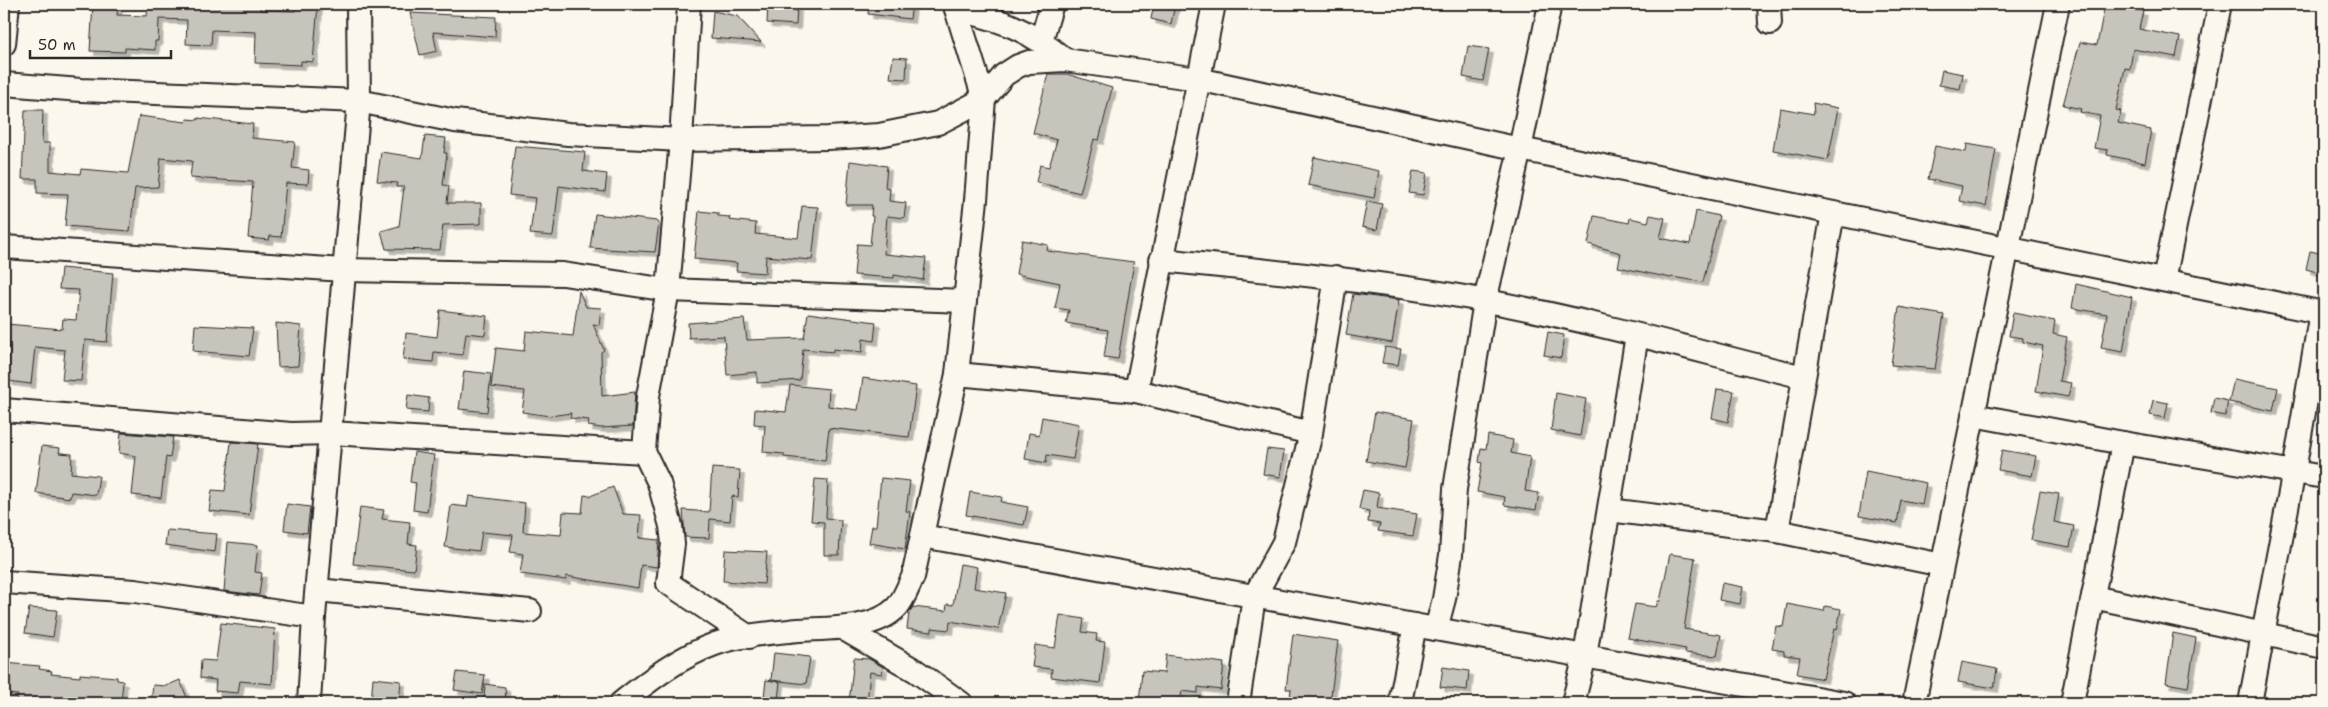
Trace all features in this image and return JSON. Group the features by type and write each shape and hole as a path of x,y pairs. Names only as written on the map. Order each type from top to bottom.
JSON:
{"street":[{"path":"4,44 8,4"},
{"path":"309,703 314,617 359,102 358,4"},
{"path":"689,4 681,140 668,290 648,396 644,452 659,483 671,526 673,544 668,583 749,637"},
{"path":"1041,40 1052,4"},
{"path":"1136,391 1214,4"},
{"path":"1400,703 1425,627 1444,599 1450,555 1455,489 1485,301 1520,150 1550,4"},
{"path":"1914,703 2058,4"},
{"path":"2164,280 2220,4"},
{"path":"956,6 1005,22 1041,40 1065,60"},
{"path":"622,703 658,674 684,657 716,644 799,630 844,629 885,615 896,608 913,577 958,374 984,99 956,6"},
{"path":"4,84 81,90 359,102 456,121 568,134 681,140 879,136 938,123 984,99 1004,75 1018,66 1030,62 1065,60 1198,79 1520,150 2322,312 2250,703"},
{"path":"1777,532 1833,213"},
{"path":"4,247 343,270 563,274 668,290 965,302"},
{"path":"1161,260 1336,277 1485,301 1573,319 1803,377"},
{"path":"1238,703 1254,597 1284,542 1312,433 1336,277"},
{"path":"1573,703 1586,656 1637,335"},
{"path":"958,374 1136,391 1312,433"},
{"path":"4,410 291,434 331,433 644,452"},
{"path":"1974,415 2123,443 2324,477"},
{"path":"2072,703 2123,443"},
{"path":"1609,510 1777,532 1942,565"},
{"path":"922,536 1844,703"},
{"path":"4,582 135,591 314,617"},
{"path":"317,590 530,611"},
{"path":"2093,597 2324,647"},
{"path":"844,629 916,671 961,703"}],"building":[{"path":"93,4 118,6 117,15 147,16 148,4 260,4 260,10 295,11 296,4 318,5 313,62 301,61 301,65 255,63 256,32 212,30 211,45 186,44 187,20 159,19 158,41 155,41 155,50 125,48 125,52 90,51"},
{"path":"869,4 912,4 910,19 868,14"},
{"path":"1154,4 1175,4 1171,24 1151,19"},
{"path":"2105,4 2143,11 2139,29 2180,37 2176,57 2133,49 2130,69 2125,68 2116,110 2121,111 2118,123 2151,130 2145,163 2107,155 2108,150 2094,148 2100,116 2080,112 2081,109 2063,105 2080,42 2097,45"},
{"path":"768,5 797,7 796,25 767,23"},
{"path":"713,11 737,16 761,42 711,38"},
{"path":"410,13 496,17 495,37 433,32 437,51 420,55"},
{"path":"1468,46 1489,49 1483,81 1463,77"},
{"path":"893,57 907,58 906,79 890,78"},
{"path":"1942,70 1963,74 1960,89 1939,85"},
{"path":"1048,74 1067,74 1112,88 1099,140 1094,139 1080,193 1036,182 1040,165 1049,167 1057,140 1033,133"},
{"path":"1813,103 1838,108 1828,160 1773,150 1780,108 1814,114"},
{"path":"25,110 43,110 42,143 50,143 50,171 80,174 81,169 128,173 139,116 186,122 187,119 198,120 198,118 253,124 252,138 295,142 292,168 309,170 308,184 286,183 281,237 270,236 269,240 248,238 253,182 190,178 192,161 161,158 158,187 135,188 130,231 65,226 68,194 37,193 37,179 22,179"},
{"path":"425,136 446,138 444,153 447,153 443,185 449,186 447,203 481,203 481,224 443,225 440,250 386,249 381,231 399,226 404,187 396,187 397,183 377,181 381,152 422,158"},
{"path":"1967,144 1996,149 1986,206 1959,201 1962,186 1928,179 1935,146 1966,152"},
{"path":"515,146 585,152 583,171 607,174 605,192 559,186 553,236 530,234 535,198 509,195"},
{"path":"1314,157 1379,171 1374,198 1308,185"},
{"path":"850,161 887,166 885,188 890,189 889,201 906,203 904,218 887,216 884,254 926,258 923,280 894,275 894,278 854,275 857,244 870,245 873,216 871,216 872,205 846,205"},
{"path":"1413,171 1427,173 1423,195 1409,193"},
{"path":"1367,201 1382,204 1377,230 1362,227"},
{"path":"802,206 818,207 812,260 766,256 765,273 736,271 737,263 694,259 699,211 718,213 718,216 730,217 729,220 756,223 755,234 798,238"},
{"path":"1696,211 1719,216 1703,282 1671,278 1618,267 1621,253 1588,244 1594,216 1629,223 1630,218 1648,222 1650,215 1665,218 1660,238 1690,244"},
{"path":"595,214 657,221 659,223 655,252 590,248"},
{"path":"1022,240 1048,245 1047,251 1134,262 1118,359 1104,357 1108,330 1066,323 1069,310 1055,308 1060,283 1016,274"},
{"path":"2310,251 2324,254 2324,274 2306,269"},
{"path":"61,268 113,273 107,342 85,340 81,381 62,380 65,350 35,347 31,384 8,381 10,350 7,324 62,329 63,319 76,320 79,290 59,289"},
{"path":"2076,284 2132,297 2123,352 2101,348 2107,314 2072,308"},
{"path":"579,291 586,307 601,308 599,325 593,324 604,350 601,352 602,396 635,392 633,426 601,428 588,426 589,420 570,418 571,413 550,416 522,412 525,391 491,387 496,348 524,351 526,331 573,336"},
{"path":"1353,294 1399,300 1392,343 1346,335"},
{"path":"1899,307 1944,315 1935,369 1891,365"},
{"path":"440,310 487,316 485,335 466,333 463,355 434,352 433,362 403,359 406,333 437,337"},
{"path":"808,313 876,322 874,341 863,339 862,352 833,349 833,352 803,349 800,380 757,383 757,372 727,375 724,336 689,338 688,323 744,319 747,340 804,338"},
{"path":"2013,313 2055,321 2053,334 2067,337 2059,381 2071,383 2068,397 2036,391 2043,346 2023,342 2023,338 2009,336"},
{"path":"276,323 301,326 298,366 278,367"},
{"path":"195,325 253,328 249,356 193,351"},
{"path":"1548,332 1564,335 1561,358 1544,355"},
{"path":"1385,347 1401,349 1398,365 1382,363"},
{"path":"464,371 491,374 487,412 459,409"},
{"path":"863,378 916,386 909,437 829,428 825,461 784,457 784,454 763,452 765,425 754,424 755,409 786,412 790,385 829,389 828,406 858,410"},
{"path":"2234,379 2278,388 2273,411 2229,402"},
{"path":"1717,389 1734,391 1728,422 1712,418"},
{"path":"1556,393 1586,399 1580,436 1551,430"},
{"path":"408,395 429,398 428,412 406,410"},
{"path":"2214,398 2228,401 2225,416 2211,413"},
{"path":"2153,400 2168,403 2165,418 2150,415"},
{"path":"1375,412 1414,419 1405,468 1366,461"},
{"path":"1042,417 1079,424 1073,459 1047,455 1046,463 1025,459 1029,433 1039,435"},
{"path":"121,433 173,437 170,458 166,457 161,498 132,495 136,456 119,453"},
{"path":"1488,435 1513,440 1511,453 1530,457 1525,491 1539,493 1536,510 1504,505 1505,497 1477,492 1482,463 1479,462 1481,448 1486,449"},
{"path":"231,442 258,444 249,515 209,511 212,490 225,491"},
{"path":"42,446 60,448 59,453 72,454 71,473 99,476 96,495 71,492 70,498 36,493"},
{"path":"1267,449 1284,451 1280,477 1263,474"},
{"path":"2002,450 2036,456 2032,476 1998,470"},
{"path":"414,452 434,455 427,512 413,510 416,483 410,482"},
{"path":"712,468 740,470 738,497 732,496 730,521 710,519 709,538 685,537 683,510 709,512"},
{"path":"1866,471 1926,483 1922,504 1901,500 1897,523 1859,516"},
{"path":"881,478 910,481 906,511 910,512 905,549 869,543 872,526 876,526"},
{"path":"815,479 828,480 826,518 841,520 839,555 824,555 824,522 811,521"},
{"path":"613,487 623,514 641,515 639,538 659,540 657,567 641,565 638,588 566,576 566,580 520,574 523,554 510,552 513,535 482,532 479,551 445,547 451,505 467,507 469,496 525,503 523,532 561,535 563,512 582,513 584,495 590,496"},
{"path":"1363,490 1379,493 1377,508 1417,514 1413,536 1378,531 1380,524 1368,522 1369,511 1359,509"},
{"path":"2040,491 2059,494 2054,522 2074,526 2070,547 2031,540"},
{"path":"970,492 1002,497 1001,502 1028,507 1024,525 966,515"},
{"path":"287,504 310,507 307,533 284,530"},
{"path":"360,507 384,510 382,519 410,522 408,544 417,545 414,570 353,564"},
{"path":"167,530 217,534 215,552 165,545"},
{"path":"228,542 258,545 255,572 262,573 259,595 224,591"},
{"path":"725,550 767,552 764,584 723,581"},
{"path":"1670,554 1695,558 1684,629 1721,635 1717,656 1685,653 1686,649 1628,638 1635,604 1656,607 1658,601 1660,601"},
{"path":"960,564 977,567 974,588 1006,593 998,629 950,621 949,630 932,628 932,632 907,629 909,613 913,607 946,611 947,604 953,605"},
{"path":"1722,583 1743,587 1740,604 1719,600"},
{"path":"1787,604 1824,611 1825,606 1841,609 1837,630 1834,629 1823,679 1797,674 1800,657 1784,655 1784,651 1772,649 1776,626 1783,627"},
{"path":"29,608 57,610 53,637 25,633"},
{"path":"1060,615 1084,619 1082,632 1097,634 1096,641 1105,642 1100,683 1051,677 1052,669 1032,667 1035,645 1055,648"},
{"path":"221,623 275,629 272,684 240,681 238,693 215,691 216,680 200,678 201,660 216,661"},
{"path":"2173,633 2196,638 2188,687 2166,683"},
{"path":"1293,634 1338,641 1330,703 1290,700 1291,689 1286,689"},
{"path":"774,653 810,657 806,684 771,680"},
{"path":"1166,655 1224,663 1221,690 1198,687 1198,693 1182,691 1180,703 1139,703 1142,671 1164,673"},
{"path":"854,658 869,659 883,667 882,674 870,672 867,703 849,703"},
{"path":"1962,662 1997,669 1994,688 1958,682"},
{"path":"4,663 40,666 39,669 52,671 51,674 80,677 80,674 117,677 117,680 123,681 121,703 94,700 93,703 17,703 18,695 4,694"},
{"path":"1443,667 1469,671 1467,690 1440,687"},
{"path":"457,672 485,675 482,694 454,690"},
{"path":"373,678 401,681 399,703 371,703"},
{"path":"180,680 189,703 151,703 153,685 166,686"},
{"path":"766,680 780,682 778,699 764,697"},
{"path":"485,684 505,687 506,702 484,699"}]}
